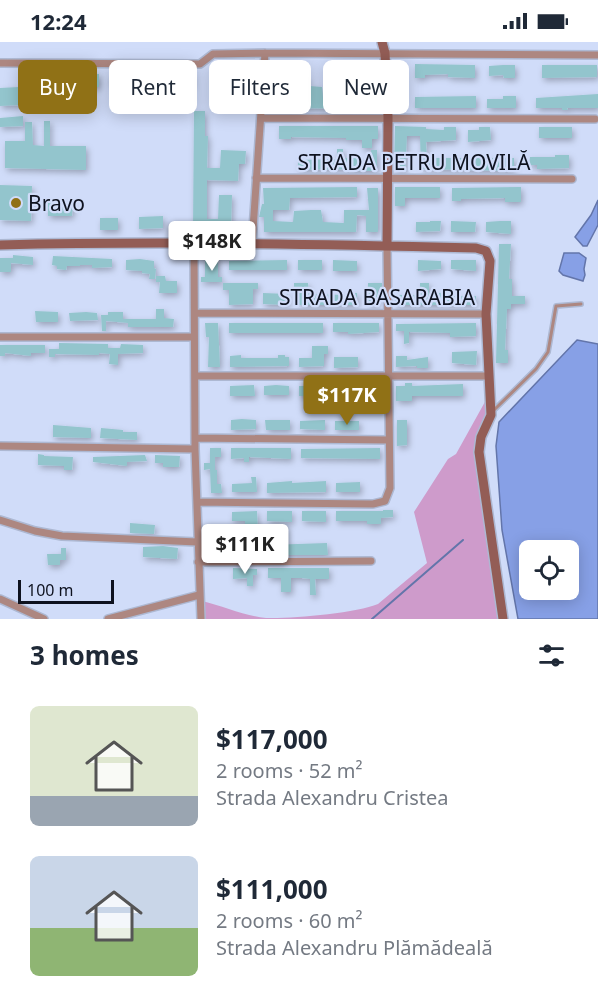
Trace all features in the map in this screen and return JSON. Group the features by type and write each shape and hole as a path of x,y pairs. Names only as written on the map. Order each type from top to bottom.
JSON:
{"street":[{"path":"198,502 373,504 385,501 390,488 388,117 385,53 382,42"},
{"path":"252,244 265,53"},
{"path":"0,63 200,64 213,54 265,53 598,55"},
{"path":"261,118 595,119"},
{"name":"STRADA PETRU MOVILĂ","path":"256,178 572,179"},
{"path":"194,244 195,449 201,619"},
{"path":"0,245 252,244 476,248 486,251 490,261 486,314 490,415 481,437 479,452 503,619"},
{"name":"STRADA BASARABIA","path":"195,313 486,314"},
{"path":"0,337 194,336"},
{"path":"195,376 489,376"},
{"path":"195,438 388,440"},
{"path":"0,446 195,449"},
{"path":"0,520 35,531 62,536 197,542"},
{"path":"198,562 371,561"},
{"path":"108,619 199,595"},
{"path":"0,599 44,619"}],"lane":[{"path":"490,415 536,369 548,352 556,306 581,304"}],"shaded area":[{"path":"486,400 488,415 478,435 499,619 204,619 202,601 266,618 323,615 378,604 427,563 414,512 448,459 456,454"}],"water":[{"path":"598,200 598,225 587,246 583,246 575,237 591,215"},
{"path":"564,253 579,253 586,258 583,281 563,275 559,271"},
{"path":"577,340 598,344 598,619 518,619 502,530 496,446 499,422"}],"building":[{"path":"415,64 475,65 475,78 448,77 448,74 415,78"},
{"path":"515,65 515,78 504,78 503,75 489,76 489,66"},
{"path":"542,65 597,65 597,77 542,78"},
{"path":"97,74 99,74 99,87 97,87"},
{"path":"311,86 322,87 323,108 311,108"},
{"path":"18,87 18,105 0,106 0,88"},
{"path":"598,94 598,108 562,110 562,108 536,108 536,98"},
{"path":"476,96 476,108 415,108 415,97"},
{"path":"503,96 516,96 516,108 487,108 487,99 503,99"},
{"path":"197,111 205,111 205,136 208,136 207,168 220,168 221,150 246,151 245,164 239,164 238,181 207,180 207,219 218,219 219,195 232,195 231,229 213,229 213,233 206,233 206,230 193,230 194,114 197,114"},
{"path":"23,116 23,126 0,127 0,118"},
{"path":"44,121 50,121 50,146 86,146 86,170 5,168 5,141 25,141 25,122 32,122 33,145 44,146"},
{"path":"279,126 378,126 378,139 372,139 372,148 362,148 362,140 346,140 346,138 291,137 291,139 279,139"},
{"path":"395,126 444,130 444,127 456,127 456,140 426,142 427,158 514,158 514,171 421,169 420,136 407,136 405,171 394,170"},
{"path":"479,127 490,127 491,140 468,142 468,130 479,130"},
{"path":"539,127 572,127 572,138 539,138"},
{"path":"337,149 343,149 343,158 358,158 358,160 371,160 371,150 377,150 377,171 298,170 298,160 337,159"},
{"path":"555,155 569,155 569,168 537,169 537,165 529,165 530,157 555,157"},
{"name":"Bravo","path":"0,185 32,186 31,221 0,220"},
{"path":"357,187 357,197 290,198 289,210 273,210 273,221 293,222 294,211 321,210 323,222 344,223 344,210 369,210 367,188 378,188 378,232 366,232 366,216 357,215 356,232 264,232 264,217 259,217 262,204 264,204 263,188"},
{"path":"395,187 440,187 440,198 405,198 405,206 395,206"},
{"path":"521,187 521,202 505,202 505,198 452,201 452,188"},
{"path":"48,201 73,202 72,216 48,216"},
{"path":"163,216 163,228 139,229 139,217"},
{"path":"100,218 118,218 118,230 100,230"},
{"path":"441,221 440,231 416,232 416,222"},
{"path":"451,221 476,222 475,232 451,232"},
{"path":"511,221 511,234 486,232 486,222"},
{"path":"499,244 511,244 509,279 512,279 512,296 525,296 525,304 511,304 511,309 507,309 505,350 508,350 508,363 496,363"},
{"path":"13,255 33,257 33,265 11,263 11,272 0,272 0,258 13,258"},
{"path":"53,256 112,259 112,267 92,268 92,265 80,265 67,266 66,270 57,269 57,266 52,265"},
{"path":"126,260 154,261 155,279 149,279 150,274 142,273 142,271 126,270"},
{"path":"205,260 218,260 218,277 222,277 222,282 201,282 201,277 205,277"},
{"path":"287,260 287,270 229,270 229,261"},
{"path":"298,260 322,260 322,270 298,270"},
{"path":"333,260 357,261 357,271 333,271"},
{"path":"418,260 441,261 441,269 418,271"},
{"path":"451,260 476,260 476,271 451,269"},
{"path":"156,276 165,276 166,281 177,281 177,293 159,293 160,282 156,282"},
{"path":"223,283 258,283 258,289 253,289 253,304 229,305 229,290 223,290"},
{"path":"294,283 308,283 309,294 357,293 357,305 299,305 299,291 294,291"},
{"path":"368,283 382,283 382,290 378,290 378,305 368,305"},
{"path":"420,283 429,283 429,293 443,293 443,296 476,296 476,305 395,305 395,295 420,295"},
{"path":"263,293 288,294 288,305 263,304"},
{"path":"156,309 164,309 164,318 174,319 173,327 128,327 128,323 106,321 106,331 102,331 101,315 108,315 108,312 123,312 123,319 156,319"},
{"path":"35,311 58,312 58,322 36,322"},
{"path":"69,313 97,313 98,320 70,321"},
{"path":"205,323 218,323 220,367 208,367 209,337 206,337"},
{"path":"229,323 323,323 323,333 229,333"},
{"path":"333,323 379,323 379,332 348,334 348,332 333,332"},
{"path":"476,323 476,336 450,337 450,333 409,332 409,343 404,344 404,331 396,331 396,324"},
{"path":"59,343 108,344 108,348 120,348 121,344 143,345 143,353 118,354 118,365 109,364 110,354 55,354 55,357 49,357 49,349 59,349"},
{"path":"0,345 45,345 45,353 31,353 31,356 5,353 5,356 0,356"},
{"path":"312,346 328,346 328,354 324,354 324,366 299,367 299,358 312,358"},
{"path":"477,351 476,365 452,363 452,352"},
{"path":"241,355 241,358 278,358 278,355 285,355 289,357 289,366 230,367 230,356"},
{"path":"396,356 407,356 407,360 428,357 428,368 396,367"},
{"path":"334,357 358,357 358,367 334,368"},
{"path":"405,383 412,383 412,386 463,384 463,396 412,396 412,401 396,401 396,386 405,386"},
{"path":"254,385 255,396 230,396 230,386"},
{"path":"264,386 289,386 289,395 264,395"},
{"path":"299,386 380,386 380,395 313,398 313,396 299,396"},
{"path":"231,420 256,420 256,429 231,430"},
{"path":"265,420 290,420 290,430 266,430"},
{"path":"325,420 325,430 300,429 300,421"},
{"path":"397,420 407,420 407,445 397,446"},
{"path":"335,421 359,421 359,430 335,430"},
{"path":"53,425 91,428 91,438 53,437"},
{"path":"101,428 137,432 137,440 100,438"},
{"path":"210,448 221,448 221,457 215,457 215,470 217,470 217,484 221,484 222,493 211,493 210,469 204,470 204,463 210,463"},
{"path":"231,448 291,448 291,459 249,457 249,462 244,462 244,458 231,459"},
{"path":"380,448 380,459 301,458 301,449"},
{"path":"38,454 73,457 72,470 64,470 64,466 38,465"},
{"path":"145,455 147,461 127,462 127,466 93,462 93,457"},
{"path":"155,455 180,456 179,467 163,467 163,463 155,463"},
{"path":"251,477 256,477 257,492 232,492 232,484 252,483"},
{"path":"292,481 292,483 326,481 326,492 267,493 267,483"},
{"path":"360,482 360,492 336,492 336,483"},
{"path":"393,510 393,517 381,518 381,524 367,524 367,521 336,521 336,511"},
{"path":"257,511 258,532 245,532 245,521 232,521 232,512"},
{"path":"267,511 292,511 292,522 267,521"},
{"path":"302,511 326,511 326,522 302,521"},
{"path":"130,523 155,525 154,534 130,533"},
{"path":"327,543 328,555 268,555 268,545"},
{"path":"233,544 258,545 258,555 233,555"},
{"path":"143,547 178,548 177,559 143,557"},
{"path":"61,548 66,548 66,560 60,560 60,565 48,565 47,554 61,554"},
{"path":"233,568 257,569 257,575 253,575 253,586 247,586 247,578 233,579"},
{"path":"268,568 329,568 329,579 315,579 316,595 310,595 310,579 302,578 291,578 291,592 281,592 281,578 268,578"}],"waterway":[{"path":"372,619 463,540"}],"place":[{"name":"Bravo","path":"16,203"}]}
